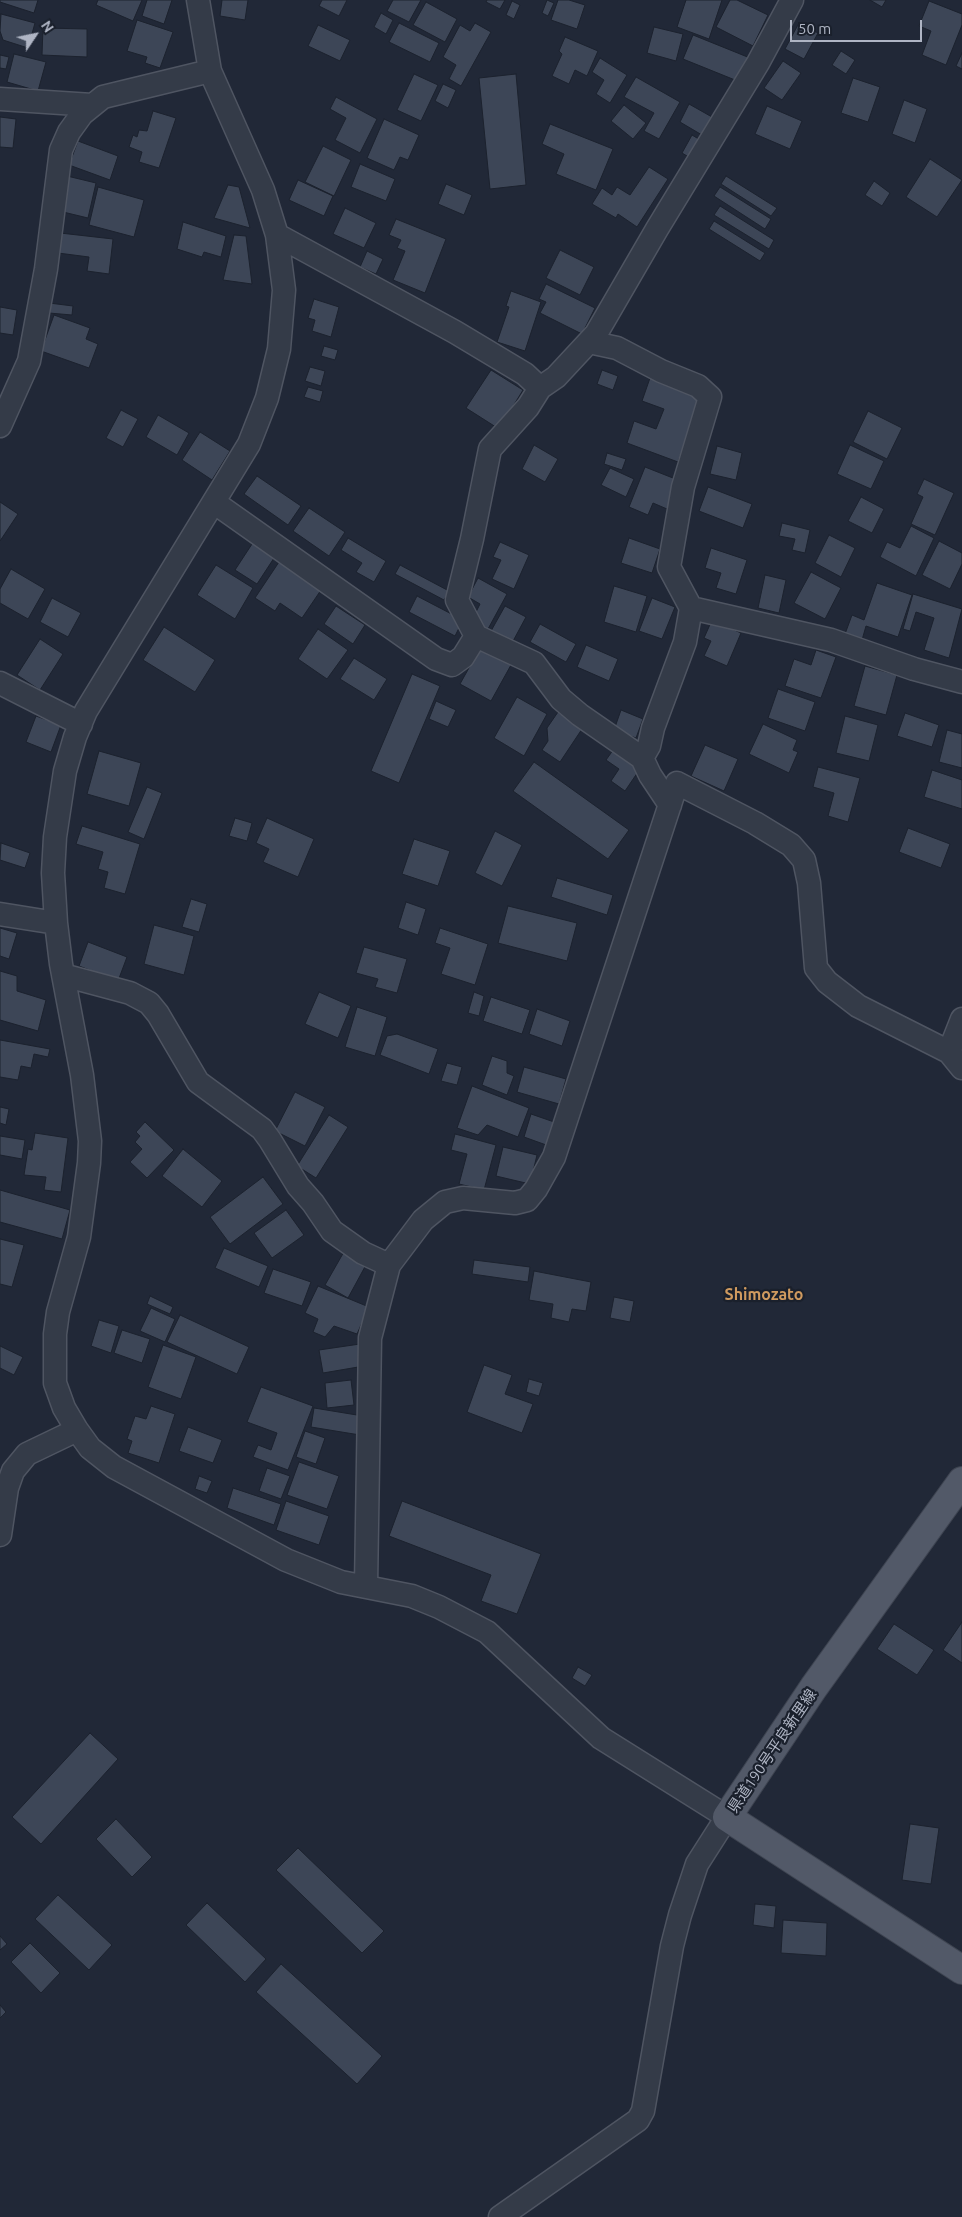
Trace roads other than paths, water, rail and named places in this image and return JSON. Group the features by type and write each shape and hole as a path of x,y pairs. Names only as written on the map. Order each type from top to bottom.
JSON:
{"main road":[{"name":"県道190号平良新里線","path":"962,1481 814,1687 727,1817 962,1970"}],"street":[{"path":"198,0 210,71 263,190 277,235 284,290 279,349 267,398 250,444 121,652 81,724 65,771 59,804 54,873 56,923 63,975 82,1075 90,1141 89,1163 79,1237 58,1312 55,1334 55,1383 64,1408 77,1430 90,1448 114,1467 286,1560 341,1582 412,1596 439,1607 487,1632 601,1738 727,1817 697,1864 680,1916 672,1946 643,2111 638,2120 500,2217"},
{"path":"670,805 650,775 642,758 580,715 561,699 534,663 476,636 457,600 490,449 528,407 540,388 556,377 596,334 657,229 758,63 792,0"},
{"path":"0,426 29,361 46,269 61,150 68,132 92,105 103,97 210,71"},
{"path":"0,99 92,105"},
{"path":"277,235 462,336 525,374 540,388"},
{"path":"589,342 617,348 661,371 698,386 710,397 683,487 669,567 691,608 685,642 653,728 649,746 642,758"},
{"path":"215,502 436,659 452,665 463,657 476,636"},
{"path":"691,608 831,640 914,669 962,682"},
{"path":"0,683 81,724"},
{"path":"366,1586 370,1338 389,1265 423,1220 445,1202 463,1198 515,1203 528,1200 536,1189 554,1156 677,784 791,844 804,860 809,883 816,968 826,982 858,1006 956,1060 962,1019"},
{"path":"0,914 56,923"},
{"path":"63,975 130,993 149,1003 158,1014 198,1082 262,1129 298,1186 313,1203 332,1231 363,1253 389,1265"},
{"path":"0,1535 7,1488 13,1471 27,1454 77,1430"}],"district":[{"name":"Shimozato","path":"764,1295"}]}
